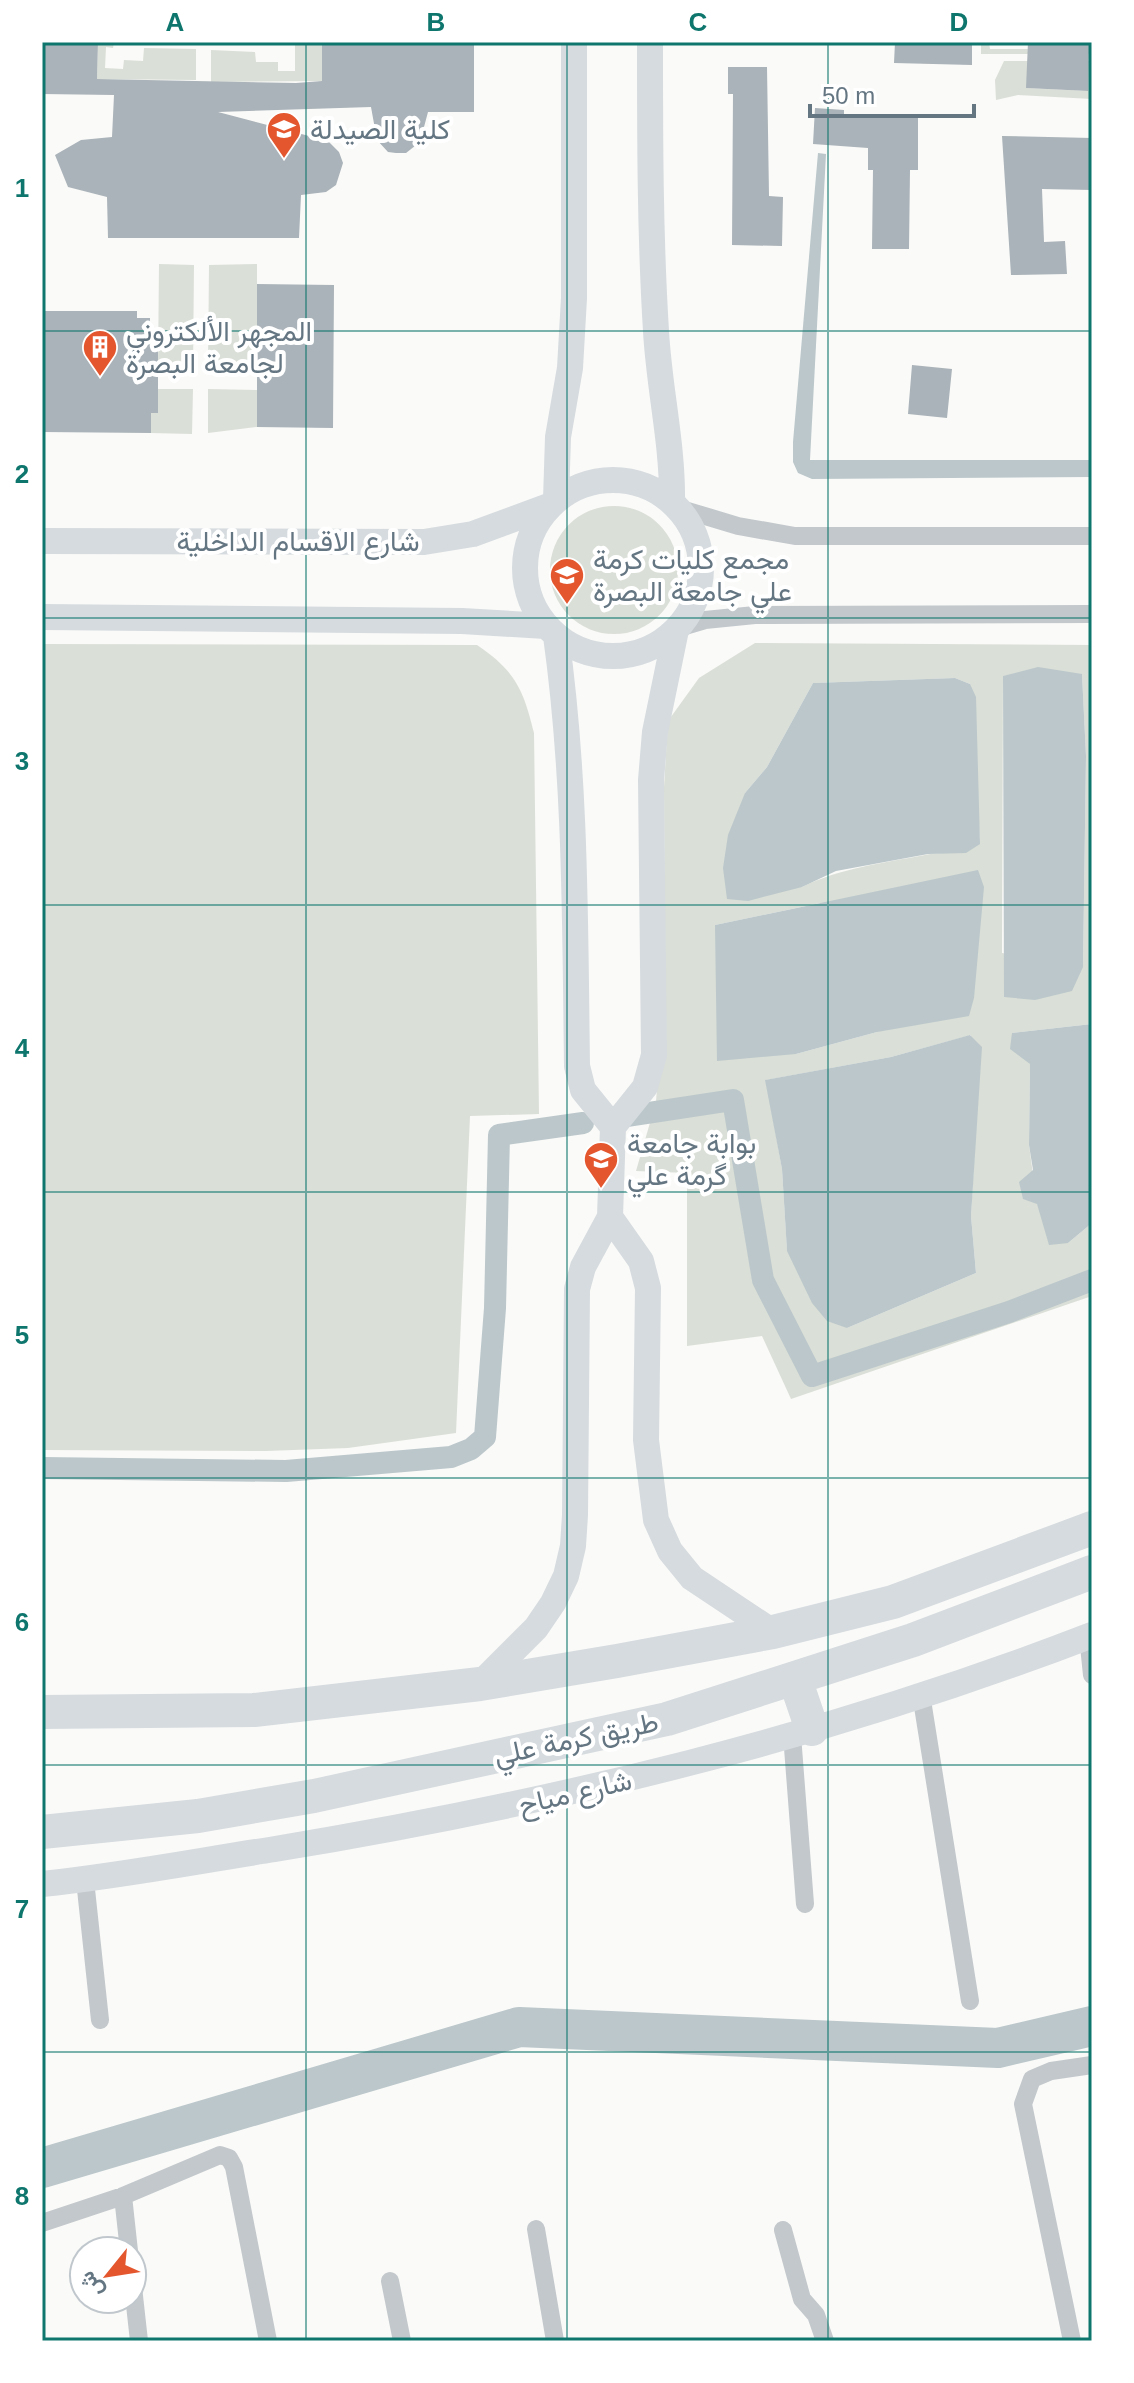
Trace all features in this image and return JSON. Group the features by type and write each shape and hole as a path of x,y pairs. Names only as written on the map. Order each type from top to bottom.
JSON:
{"highway":[{"path":"42,1712 254,1710 480,1684 773,1632 893,1602 1092,1528"},
{"name":"طريق كرمة علي","path":"42,1832 198,1816 314,1796 667,1719 913,1640 1092,1572"},
{"path":"795,1679 802,1732"}],"street":[{"path":"552,503 558,437 570,368 574,298 574,42"},
{"path":"480,1684 536,1628 566,1576 573,1546 575,1515 577,1289 583,1267 610,1217 613,1127 645,1087 654,1055 651,780 655,732 677,629 696,598 702,575 700,551 692,528 675,505 671,450 660,395 650,190 650,42"},
{"path":"613,1127 583,1090 577,1066 576,880 569,730 551,631 532,603 525,578 526,552 534,528 552,503 577,486 602,480 627,480 651,488 675,505 738,526 795,536 1092,536"},
{"name":"شارع الاقسام الداخلية","path":"42,541 424,542 473,534 552,503"},
{"path":"42,617 462,621 551,631 591,653 630,655 655,646 677,629 705,620 755,615 1092,614"},
{"path":"610,1217 641,1261 648,1288 646,1440 656,1520 670,1551 692,1578 773,1632"},
{"path":"1090,1635 1092,1675"},
{"name":"شارع مياح","path":"42,1884 85,1880 507,1808 674,1769 921,1694 1090,1635"},
{"path":"921,1694 970,2001"},
{"path":"802,1732 805,1904"},
{"path":"85,1880 100,2020"},
{"path":"1072,2341 1023,2104 1032,2079 1051,2071 1092,2065"},
{"path":"42,2223 123,2196 220,2155 229,2158 234,2167 268,2341"},
{"path":"123,2196 127,2235"},
{"path":"536,2229 555,2341"},
{"path":"783,2230 802,2299 816,2315 825,2341"},
{"path":"390,2281 402,2341"},
{"path":"136,2315 139,2341"}],"shaded area":[{"path":"98,42 114,42 113,48 106,47 105,68 123,69 124,60 143,61 144,48 196,49 196,80 97,79"},
{"path":"295,42 322,42 322,81 211,82 211,50 255,52 256,62 278,62 278,71 295,71"},
{"path":"981,42 989,43 990,49 1092,49 1092,54 981,54"},
{"path":"1004,61 1092,61 1092,99 1018,95 996,100 995,80","holes":["1088,69 1087,91 1026,88"]},
{"path":"818,153 826,154 810,460 1092,460 1092,477 812,479 798,473 793,462 793,442"},
{"path":"159,264 194,265 193,368 158,368"},
{"path":"257,264 257,369 208,368 209,265"},
{"path":"158,389 193,389 192,434 151,433 151,413 158,413"},
{"path":"208,389 257,390 257,427 208,433"},
{"path":"614,506 639,511 659,525 673,545 678,570 673,595 659,615 639,629 614,634 589,629 569,615 555,595 550,570 555,545 569,525 589,511"},
{"path":"755,643 1092,645 1092,1024 1012,1033 1030,1064 1029,1145 1037,1204 1068,1243 1092,1223 1092,1296 791,1399 762,1336 687,1346 687,1173 636,1171 656,1102 665,971 664,787 668,721 699,678","holes":["1082,674 1086,756 1083,967 1002,953 1003,676","955,678 970,684 980,843 960,851 847,871 802,887 745,793 767,767 813,683","820,903 877,1032 796,1054 715,925","971,1035 975,1143 971,1216 976,1273 847,1328 787,1250 782,1169 766,1080 891,1057"]},
{"path":"42,644 477,645 500,663 516,682 534,733 539,1114 470,1116 456,1433 348,1448 266,1451 42,1450"},
{"path":"1038,667 1082,674 1086,756 1083,967 1072,991 1035,1000 1004,997 1003,676"},
{"path":"955,678 970,684 976,697 980,844 966,853 928,854 836,871 802,887 748,901 727,899 723,868 728,835 745,793 767,767 813,683"},
{"path":"978,870 984,887 974,998 969,1016 877,1032 796,1054 717,1061 715,925"},
{"path":"1092,1024 1092,1223 1068,1243 1049,1245 1037,1204 1023,1199 1019,1182 1033,1170 1029,1145 1030,1064 1010,1049 1012,1033"},
{"path":"970,1035 982,1047 971,1216 976,1273 847,1328 827,1321 812,1303 787,1251 782,1169 765,1080 891,1057"}],"building":[{"path":"42,42 98,42 97,79 296,83 322,81 322,42 474,42 474,112 428,112 420,142 406,153 396,153 388,152 377,140 371,107 218,112 328,141 339,152 343,163 336,185 326,192 301,195 299,238 108,238 107,197 68,187 55,155 81,140 112,137 114,95 42,94"},
{"path":"895,42 972,42 972,65 894,63"},
{"path":"1028,42 1089,42 1088,91 1026,88"},
{"path":"728,67 767,67 769,196 783,197 782,246 732,245 733,94 728,94"},
{"path":"815,108 844,110 844,118 918,118 918,170 910,170 909,249 872,249 873,170 868,170 868,148 813,144"},
{"path":"1002,136 1092,138 1092,190 1042,189 1044,242 1065,241 1067,274 1011,275"},
{"path":"257,284 334,285 333,428 257,427"},
{"name":"المجهر الألكتروني لجامعة البصرة","path":"42,311 137,311 137,318 150,318 150,332 158,332 158,413 151,413 151,433 42,432"},
{"path":"912,365 952,369 947,418 908,414"}],"waterway":[{"path":"628,1116 733,1100 763,1280 812,1376 1009,1312 1092,1280"},
{"path":"42,1468 286,1471 451,1457 471,1449 485,1437 495,1308 499,1135 583,1123"},
{"path":"42,2168 519,2027 998,2048 1092,2026"}],"place":[{"name":"كلية الصيدلة","path":"284,160"},
{"name":"المجهر الألكتروني لجامعة البصرة","path":"100,378"},
{"name":"مجمع كليات كرمة علي جامعة البصرة","path":"567,606"},
{"name":"بوابة جامعة گرمة علي","path":"601,1190"}]}
